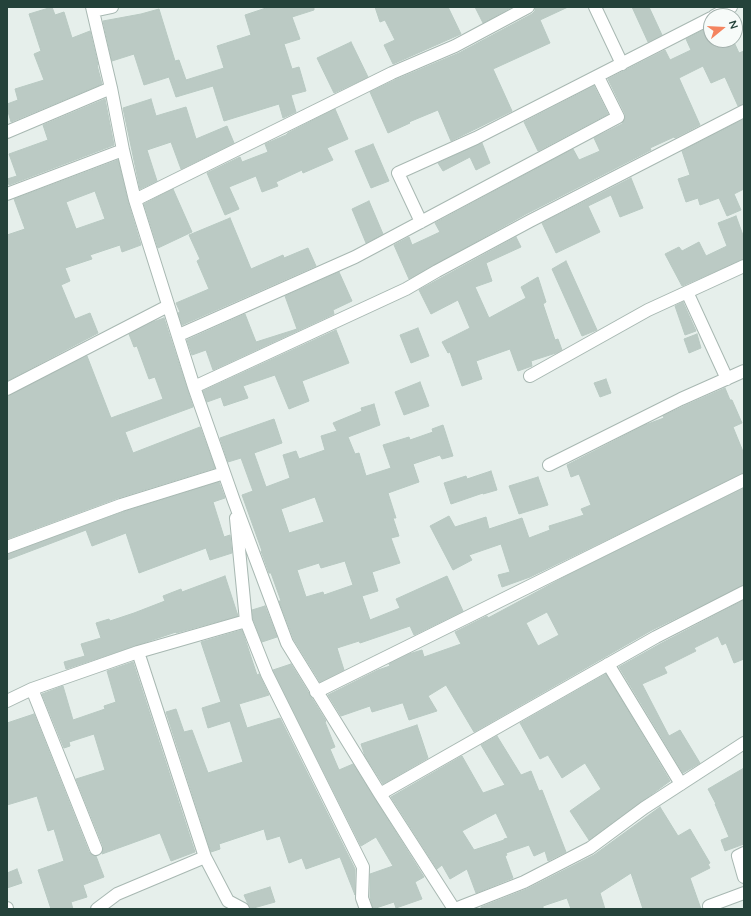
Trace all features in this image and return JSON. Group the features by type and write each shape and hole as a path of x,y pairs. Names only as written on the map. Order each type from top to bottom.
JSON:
{"street":[{"path":"112,7 92,9 135,200 168,306 179,335 194,387 234,501 287,643 380,794 454,909 524,882 590,848 644,808 744,743"},
{"path":"135,200 392,73 455,46 528,7"},
{"path":"594,7 622,64"},
{"path":"421,222 398,173 476,138 703,22"},
{"path":"179,335 355,257 618,117 598,76"},
{"path":"7,132 111,88"},
{"path":"194,387 406,289 530,221 744,111"},
{"path":"7,194 123,150"},
{"path":"530,376 648,310 744,266"},
{"path":"688,292 727,379"},
{"path":"7,389 168,306"},
{"path":"549,465 681,399 744,371"},
{"path":"7,547 121,505 224,473"},
{"path":"316,692 744,480"},
{"path":"234,501 246,621 268,674 362,868 362,898 366,909"},
{"path":"380,794 656,637 744,592"},
{"path":"7,701 32,689 138,652 246,621"},
{"path":"138,652 205,857 228,901 243,909"},
{"path":"608,664 681,784"},
{"path":"32,689 96,849"},
{"path":"744,853 738,856 744,877"},
{"path":"96,909 117,894 205,857"},
{"path":"710,909 708,906 744,893"}],"building":[{"path":"52,7 55,15 64,12 72,38 90,31 102,84 11,122 7,104 18,100 15,89 44,80 34,54 41,51 29,14"},
{"path":"269,7 314,7 314,10 292,17 300,39 284,44 292,69 299,67 306,91 291,95 296,112 283,118 279,104 224,121 213,86 176,97 169,77 144,85 134,54 112,61 103,21 159,9 175,61 179,60 186,80 224,68 217,46 251,35 245,15"},
{"path":"375,7 448,7 461,34 393,64 384,45 395,40 385,20 380,22"},
{"path":"475,7 512,7 483,23"},
{"path":"535,7 568,7 540,20 550,43 493,69 512,111 451,141 438,110 409,122 410,123 388,133 370,92 459,53 532,14 535,11"},
{"path":"632,7 649,7 662,35 648,42"},
{"path":"703,30 703,48 737,48 739,53 744,51 744,104 738,106 725,77 711,83 703,66 679,78 700,125 675,138 674,137 650,148 651,150 526,214 409,279 394,245 409,237 412,245 440,232 435,223 573,149 579,160 600,151 594,138 622,124 625,118 625,114 608,79 665,50 670,60 691,50 686,39"},
{"path":"351,42 368,77 334,93 317,58"},
{"path":"594,86 608,114 538,151 524,122"},
{"path":"105,99 114,145 9,185 7,179 17,176 9,154 48,140 43,125"},
{"path":"151,99 156,116 186,107 196,139 227,126 234,143 181,169 171,142 147,150 157,181 140,189 123,108"},
{"path":"335,109 348,139 327,148 333,160 303,173 302,170 276,182 278,186 262,192 256,176 229,187 239,209 225,215 207,173 240,157 242,162 268,152 265,144 286,135"},
{"path":"744,119 744,189 734,194 741,210 727,216 719,198 700,205 698,198 686,202 678,179 690,175 682,151"},
{"path":"482,143 490,163 476,170 470,157 443,171 438,163"},
{"path":"373,144 389,181 371,188 355,151"},
{"path":"118,160 128,202 141,245 122,252 120,245 90,255 92,259 65,268 70,281 61,285 75,319 90,313 98,333 7,381 7,235 25,229 14,199","holes":["95,191 105,219 76,229 66,202"]},
{"path":"631,178 643,208 620,217 611,195 588,206 600,232 556,253 542,223"},
{"path":"173,189 192,232 158,248 144,204"},
{"path":"369,201 383,234 366,243 352,209"},
{"path":"736,216 744,238 744,259 682,286 665,254 679,247 682,251 699,242 706,256 727,246 718,223"},
{"path":"230,218 251,269 283,255 284,258 308,248 316,266 182,325 178,313 180,312 176,303 209,289 197,261 200,259 189,235"},
{"path":"516,237 521,247 486,263 492,281 475,287 489,318 526,298 521,287 538,277 546,302 543,304 555,340 558,339 562,350 531,361 532,366 518,371 510,349 476,361 482,379 462,386 450,352 448,353 442,342 470,328 458,300 431,314 419,290"},
{"path":"566,261 597,330 582,336 552,269"},
{"path":"339,272 352,301 333,310 334,314 213,370 206,350 192,355 187,340 245,314 256,342 297,329 285,296"},
{"path":"683,302 696,331 685,335 675,306"},
{"path":"164,318 193,407 125,432 133,453 200,427 215,468 118,498 7,539 7,396 87,356 111,418 163,399 155,377 149,379 137,346 134,347 129,334"},
{"path":"418,328 429,356 411,363 400,335"},
{"path":"336,330 349,363 302,381 309,401 289,409 275,375 243,386 248,398 224,406 221,397 207,402 203,391"},
{"path":"697,334 701,348 689,353 684,339"},
{"path":"606,379 611,393 600,397 594,383"},
{"path":"420,382 429,406 404,415 395,392"},
{"path":"725,388 742,423 733,427 744,454 744,473 530,577 502,587 498,575 510,572 501,544 469,555 472,560 453,570 430,526 449,516 455,527 486,517 489,529 522,518 529,538 550,530 549,526 584,515 581,509 591,505 579,474 571,477 567,465 645,425 664,418 663,416"},
{"path":"374,404 380,425 348,437 355,454 359,453 366,476 391,468 383,445 409,437 410,440 433,432 432,429 443,425 453,456 442,459 440,455 413,464 419,482 388,493 396,518 393,518 399,536 391,538 400,563 372,572 378,591 362,596 370,620 400,608 396,599 447,576 463,611 414,635 410,626 360,643 359,641 337,648 344,670 320,682 294,640 279,601 281,601 271,573 269,573 261,551 242,495 253,491 241,458 228,462 220,438 274,419 282,443 254,453 266,487 290,478 283,455 296,451 299,459 325,450 321,436 337,431 333,423 362,411 361,408","holes":["315,497 324,522 289,533 281,509","345,561 353,585 324,595 323,592 306,597 297,570 319,563 321,568"]},
{"path":"491,471 497,490 483,493 451,504 444,483 466,476 467,479"},
{"path":"538,477 548,505 519,514 509,486"},
{"path":"219,482 225,498 213,502 224,537 230,535 232,553 210,560 206,548 139,573 126,533 92,546 86,530 7,560 7,554 123,512"},
{"path":"744,488 744,585 652,630 474,732 446,685 428,696 437,711 409,720 403,703 372,712 370,706 341,716 328,695 378,670 390,666 389,664 409,654 422,650 424,657 461,644 455,632 487,616 488,618 570,574","holes":["547,612 559,635 538,646 526,623"]},
{"path":"225,576 238,616 176,632 66,669 64,662 85,656 81,644 101,638 96,623 109,619 110,621 134,613 165,601 163,596 181,589 182,592"},
{"path":"744,600 744,659 734,663 726,643 722,645 718,636 694,648 696,651 664,667 667,673 642,684 669,736 680,730 700,763 683,773 619,667"},
{"path":"265,606 277,637 262,642 253,619 252,610"},
{"path":"242,630 257,675 259,674 269,695 239,704 247,728 280,718 355,869 355,895 340,857 306,869 302,858 289,863 280,836 267,840 264,829 219,844 220,849 211,852 166,712 176,709 184,732 192,730 208,773 243,762 230,721 208,728 202,708 221,702 201,642"},
{"path":"133,662 195,852 171,861 160,833 102,854 103,846 76,779 105,770 94,734 69,742 70,746 64,748 42,694 63,686 73,720 105,709 104,706 116,702 107,671"},
{"path":"291,664 326,721 325,722 335,747 330,749 339,770 353,764 424,877 415,882 422,899 396,908 394,902 373,909 370,897 370,874 393,866 376,837 361,846 273,670"},
{"path":"606,674 670,781 589,840 570,811 601,789 585,763 562,778 548,755 540,759 520,723"},
{"path":"34,714 89,852 96,856 104,877 83,885 87,897 71,902 73,909 51,909 38,870 64,861 54,829 48,831 37,796 7,805 7,723"},
{"path":"417,725 428,758 383,784 365,756 361,744"},
{"path":"497,736 521,775 531,771 539,791 542,790 566,852 548,861 545,851 534,856 529,845 506,853 507,855 505,856 513,878 476,893 467,869 450,879 442,865 437,869 391,797 462,756 483,793 505,785 481,745","holes":["496,813 508,838 474,850 462,831"]},
{"path":"744,768 744,844 725,851 721,840 729,837 716,804 708,789"},
{"path":"660,807 678,836 690,829 710,863 708,864 710,868 690,878 701,909 643,909 631,873 600,893 605,909 571,909 567,898 543,906 543,909 481,909 481,907 527,889 594,855"},
{"path":"17,869 22,883 7,888 7,873"},
{"path":"270,887 275,902 250,909 244,895"}]}
